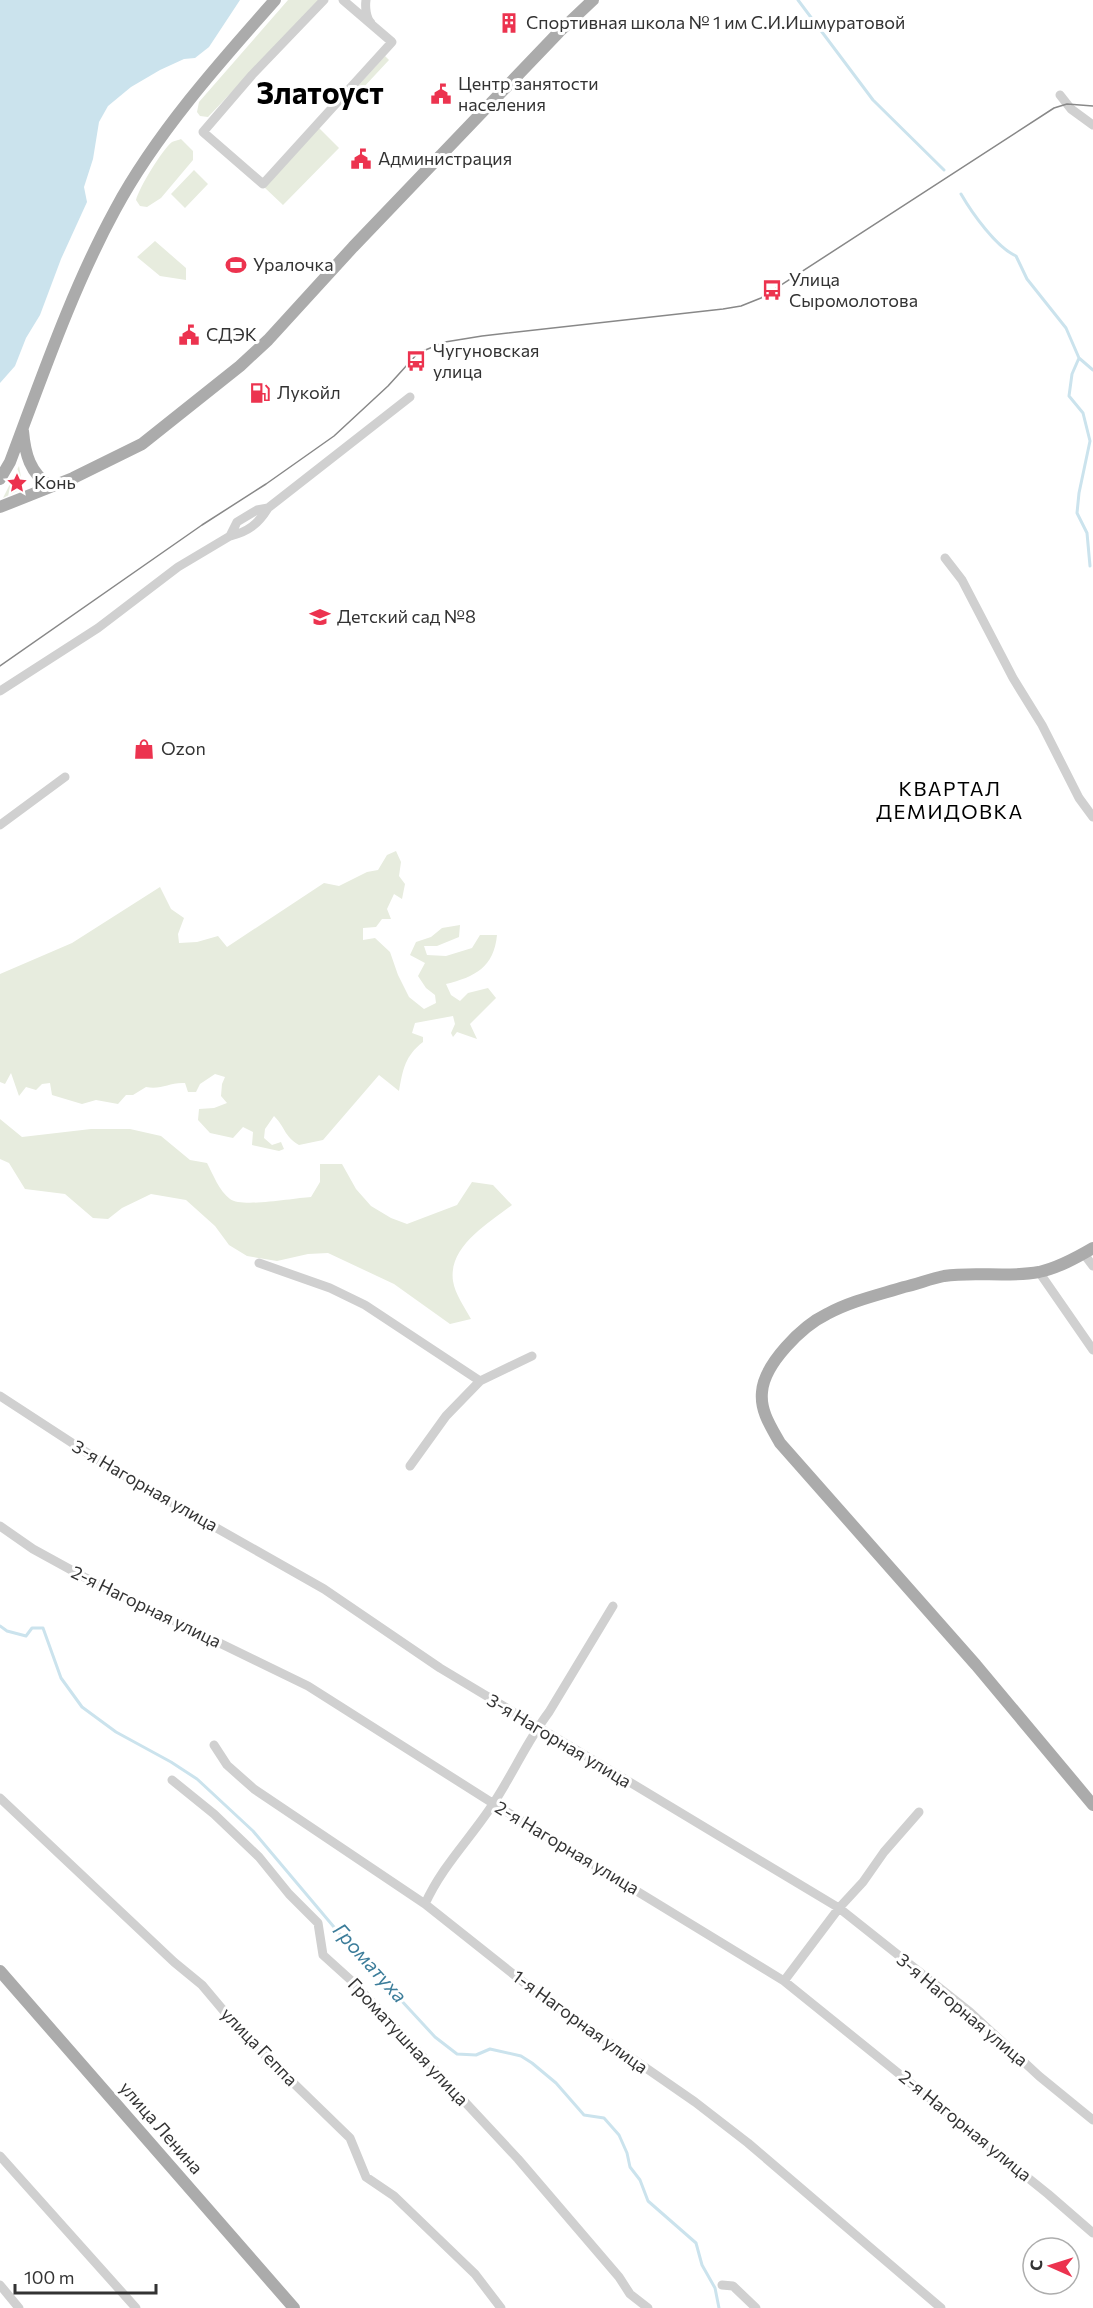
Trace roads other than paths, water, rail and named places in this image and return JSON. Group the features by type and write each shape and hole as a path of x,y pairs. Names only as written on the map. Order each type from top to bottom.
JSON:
{"main road":[{"path":"0,479 10,462 72,303 115,209 161,139 239,40 275,0"},
{"path":"0,507 102,466 142,444 264,345 353,247 488,109 559,32 593,0"},
{"path":"23,428 29,464 40,479 50,486"},
{"path":"1088,1251 1062,1265 1040,1272 1013,1275 972,1273 942,1276 863,1299 825,1314 799,1334 766,1375 762,1392 763,1409 769,1424 795,1460 960,1648 1093,1805"},
{"name":"улица Ленина","path":"0,1971 294,2308"}],"street":[{"path":"324,0 252,75 203,132 263,184 392,42 343,0"},
{"path":"366,0 365,6 369,21 388,37 395,34"},
{"path":"1060,95 1071,110 1093,125"},
{"path":"0,692 98,628 178,567 230,536 237,522 257,510 268,508 410,396"},
{"path":"945,558 962,580 1013,678 1042,725 1079,798 1093,817"},
{"path":"0,825 65,777"},
{"path":"1088,1251 1093,1266"},
{"path":"259,1263 330,1288 365,1305 480,1381"},
{"path":"1040,1272 1093,1350"},
{"path":"410,1466 446,1416 480,1381 532,1356"},
{"name":"3-я Нагорная улица","path":"0,1396 108,1467 324,1589 440,1668 839,1908 970,2013 1039,2076 1093,2120"},
{"name":"2-я Нагорная улица","path":"0,1526 33,1549 84,1577 308,1686 494,1804 784,1982 1030,2179 1093,2233"},
{"path":"425,1904 436,1881 494,1804 537,1728 613,1606"},
{"name":"1-я Нагорная улица","path":"214,1745 227,1765 254,1789 425,1904 532,1989 739,2136 941,2308"},
{"name":"Громатушная улица","path":"172,1779 259,1857 289,1894 318,1923 324,1954 354,1983 518,2159 619,2277 630,2294 648,2308"},
{"name":"улица Геппа","path":"0,1798 174,1962 202,1985 244,2035 350,2138 366,2177 394,2196 459,2258 475,2274 501,2308"},
{"path":"784,1982 839,1908 919,1812"},
{"path":"0,2156 136,2308"},
{"path":"0,2285 20,2308"},
{"path":"722,2285 733,2286 756,2308"}],"water":[{"path":"0,0 240,0 209,47 195,58 184,59 160,70 131,87 108,106 99,122 93,159 84,187 87,202 61,259 40,315 26,338 15,366 0,383"}],"waterway":[{"path":"798,0 873,100 944,170"},
{"path":"961,194 978,220 993,237 1008,252 1016,256 1027,279 1066,328 1079,358 1093,370"},
{"path":"1079,358 1072,374 1069,396 1083,413 1090,441 1077,513 1087,533 1090,566"},
{"name":"Громатуха","path":"0,1626 7,1631 26,1636 32,1628 43,1628 61,1678 82,1707 116,1732 197,1779 253,1831 339,1933 435,2037 457,2054 476,2055 490,2049 521,2056 556,2083 584,2115 604,2118 619,2135 630,2167 640,2180 648,2201 696,2243 702,2265 715,2288 719,2308"}],"tram line":[{"path":"0,666 334,436 388,386 418,353 445,342 482,336 741,306 761,298 1054,108 1067,104 1093,106"}],"place":[{"name":"Спортивная школа № 1 им С.И.Ишмуратовой","path":"509,23"},
{"name":"Центр занятости населения","path":"441,94"},
{"name":"Администрация","path":"361,159"},
{"name":"Уралочка","path":"236,265"},
{"name":"Улица Сыромолотова","path":"772,290"},
{"name":"СДЭК","path":"189,335"},
{"name":"Чугуновская улица","path":"416,361"},
{"name":"Лукойл","path":"260,393"},
{"name":"Конь","path":"17,483"},
{"name":"Детский сад №8","path":"320,617"},
{"name":"Ozon","path":"144,749"}],"district":[{"name":"Златоуст","path":"320,94"},
{"name":"КВАРТАЛ ДЕМИДОВКА","path":"950,800"}]}
